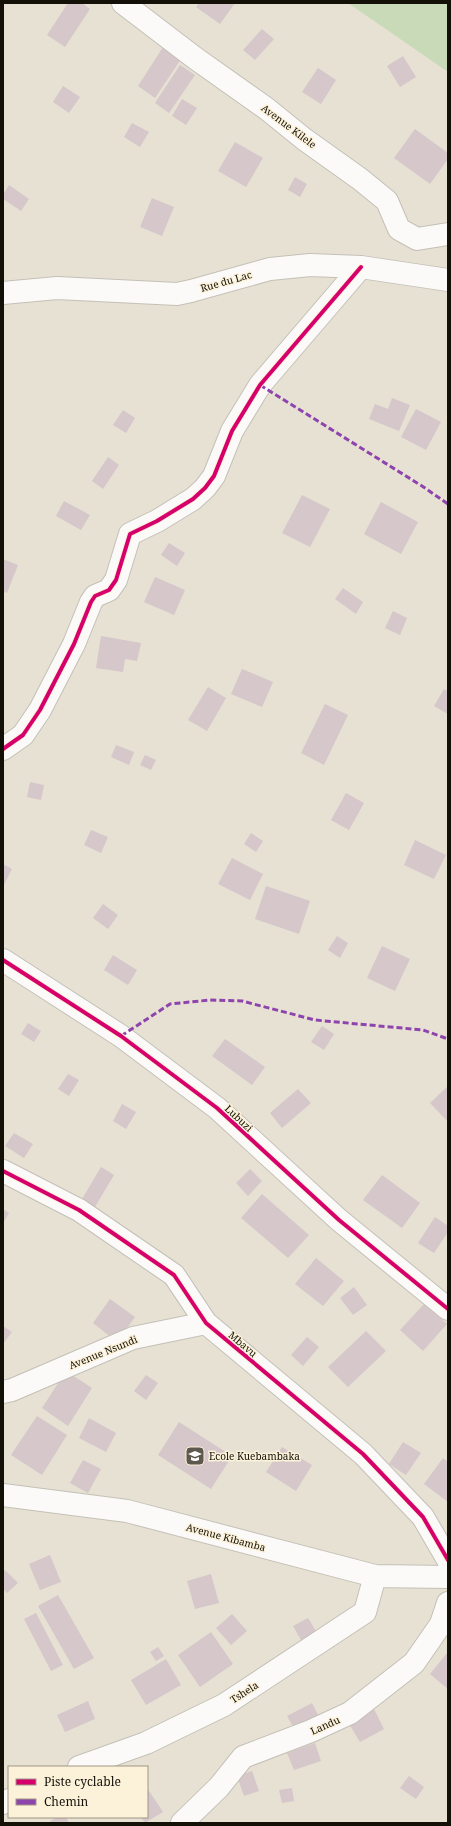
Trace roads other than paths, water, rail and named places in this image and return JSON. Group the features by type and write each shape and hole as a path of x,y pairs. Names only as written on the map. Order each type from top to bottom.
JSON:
{"street":[{"name":"Avenue Kilele","path":"123,3 195,58 266,108 304,139 360,178 387,201 399,229 417,239 448,234"},
{"name":"Rue du Lac","path":"3,293 57,288 177,294 270,269 310,265 361,267 448,280"},
{"path":"3,749 23,735 40,710 74,644 91,602 95,596 109,590 116,580 130,534 157,522 193,499 205,488 214,476 232,431 260,385 361,267"},
{"name":"Lubuzi","path":"3,960 121,1036 217,1108 339,1220 448,1309"},
{"name":"Mbavu","path":"3,1171 79,1210 174,1275 206,1324 363,1454 384,1475 405,1500 424,1517 448,1560"},
{"name":"Avenue Nsundi","path":"3,1392 12,1390 133,1338 206,1324"},
{"name":"Avenue Kibamba","path":"3,1495 127,1511 375,1576 448,1577"},
{"name":"Tshela","path":"82,1766 146,1743 231,1701 365,1612 375,1576"},
{"name":"Landu","path":"182,1823 218,1788 243,1757 311,1731 350,1713 414,1663 440,1624 448,1603"}],"place":[{"name":"Ecole Kuebambaka","path":"195,1456"}]}
